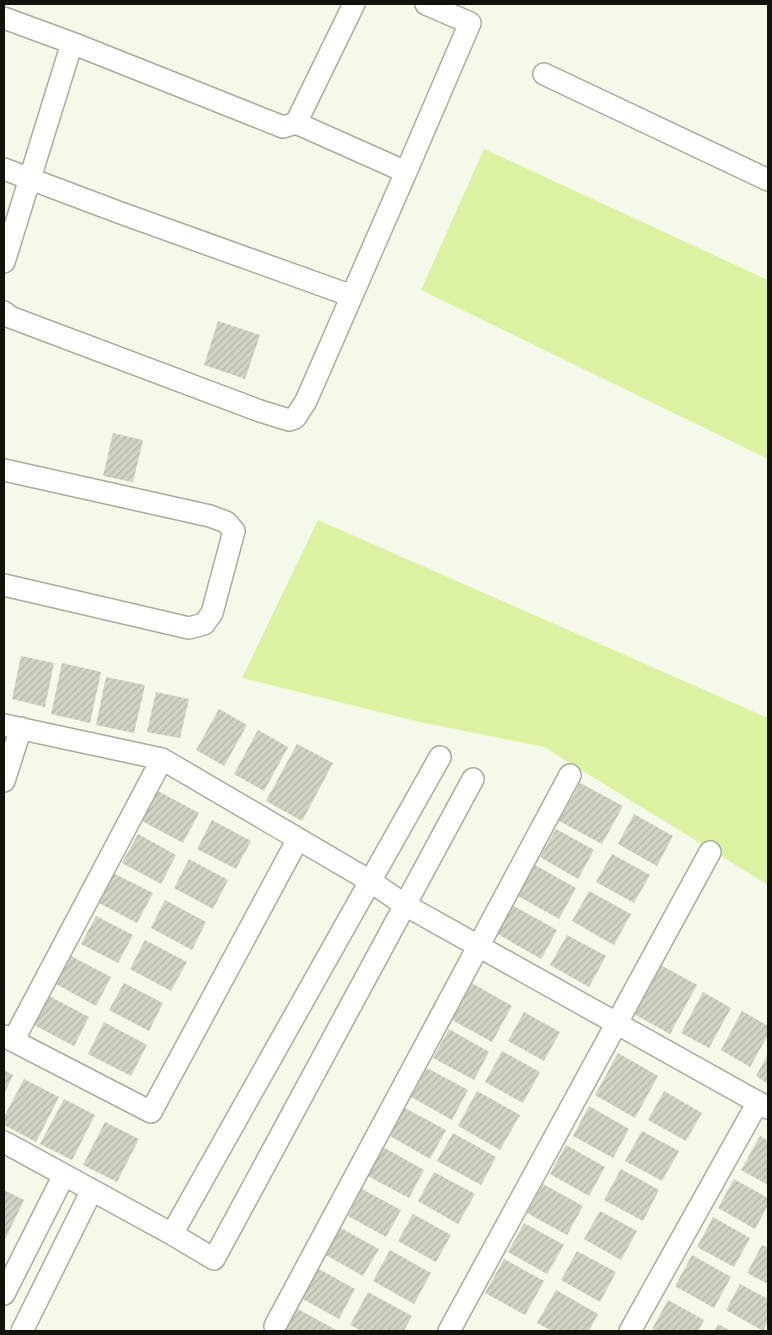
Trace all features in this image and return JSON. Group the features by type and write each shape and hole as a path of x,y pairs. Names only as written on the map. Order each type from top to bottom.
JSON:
{"street":[{"path":"296,123 354,4"},
{"path":"4,312 10,316 260,411 289,420 296,418 306,401 470,23 426,4"},
{"path":"4,18 283,126 296,123 406,172"},
{"path":"4,262 72,43"},
{"path":"544,74 768,180"},
{"path":"4,169 352,296"},
{"path":"4,470 210,516 226,522 234,531 212,613 204,624 189,628 4,585"},
{"path":"4,781 13,726 162,759 370,881 405,905 763,1105 630,1331"},
{"path":"172,1234 440,757"},
{"path":"162,759 8,1039 151,1112 298,839"},
{"path":"275,1326 570,775"},
{"path":"4,1142 214,1259 473,779"},
{"path":"449,1331 710,852"},
{"path":"4,1294 64,1175"},
{"path":"22,1331 92,1190"}],"green space":[{"path":"484,149 768,280 768,459 421,290"},
{"path":"318,520 768,718 768,885 544,747 415,721 242,678"}],"building":[{"path":"218,321 260,335 245,379 204,365"},
{"path":"113,433 143,440 133,482 103,476"},
{"path":"21,656 54,663 45,707 12,699"},
{"path":"62,663 101,672 90,723 51,714"},
{"path":"106,677 145,685 134,733 96,725"},
{"path":"156,692 189,699 180,738 147,732"},
{"path":"219,709 247,725 224,766 196,750"},
{"path":"258,730 288,747 264,791 234,774"},
{"path":"297,744 333,763 302,821 266,801"},
{"path":"580,783 623,806 602,844 559,821"},
{"path":"158,791 199,813 183,843 142,821"},
{"path":"634,814 673,836 657,866 618,844"},
{"path":"212,820 251,841 236,869 197,849"},
{"path":"556,829 594,850 578,879 540,857"},
{"path":"138,834 176,855 161,884 122,863"},
{"path":"612,854 650,875 634,903 596,882"},
{"path":"189,859 228,880 213,909 174,888"},
{"path":"535,865 576,888 559,919 518,896"},
{"path":"113,873 153,893 137,923 97,902"},
{"path":"589,891 631,914 614,945 572,921"},
{"path":"165,900 206,922 192,950 151,928"},
{"path":"512,905 557,930 541,959 496,933"},
{"path":"96,916 133,935 118,963 81,944"},
{"path":"567,935 606,956 589,987 550,965"},
{"path":"145,940 187,962 171,991 130,969"},
{"path":"71,956 111,977 96,1006 56,984"},
{"path":"659,964 697,985 670,1034 632,1013"},
{"path":"124,983 163,1003 149,1031 109,1010"},
{"path":"472,983 512,1006 492,1042 452,1020"},
{"path":"703,992 731,1008 709,1048 681,1033"},
{"path":"49,996 89,1017 74,1046 34,1025"},
{"path":"742,1011 768,1026 768,1035 750,1067 721,1050"},
{"path":"524,1012 560,1032 544,1061 508,1041"},
{"path":"104,1022 147,1045 131,1076 88,1054"},
{"path":"449,1029 489,1052 474,1080 433,1058"},
{"path":"502,1051 540,1072 523,1103 485,1082"},
{"path":"618,1053 658,1076 635,1118 595,1095"},
{"path":"768,1054 768,1084 756,1076"},
{"path":"427,1068 468,1090 452,1120 411,1097"},
{"path":"4,1070 13,1075 4,1094"},
{"path":"24,1079 59,1097 36,1142 4,1125 4,1117"},
{"path":"477,1091 520,1115 500,1150 458,1126"},
{"path":"664,1091 702,1113 686,1141 648,1120"},
{"path":"64,1099 95,1115 72,1160 40,1144"},
{"path":"589,1106 629,1129 613,1158 573,1136"},
{"path":"405,1108 446,1130 430,1159 390,1136"},
{"path":"105,1122 139,1139 117,1182 83,1165"},
{"path":"642,1131 679,1151 662,1181 625,1161"},
{"path":"453,1133 496,1157 481,1185 437,1161"},
{"path":"760,1136 768,1141 768,1185 741,1170"},
{"path":"566,1145 605,1167 589,1196 550,1174"},
{"path":"383,1147 424,1170 409,1198 368,1176"},
{"path":"621,1169 659,1190 643,1221 604,1200"},
{"path":"434,1172 475,1194 458,1224 418,1201"},
{"path":"734,1179 768,1198 768,1205 755,1229 718,1208"},
{"path":"543,1184 583,1206 567,1235 527,1213"},
{"path":"362,1189 401,1210 386,1237 348,1216"},
{"path":"4,1190 24,1200 4,1242"},
{"path":"600,1211 637,1231 621,1260 584,1239"},
{"path":"413,1214 451,1235 436,1262 398,1241"},
{"path":"713,1217 750,1238 734,1267 697,1247"},
{"path":"524,1223 564,1245 547,1274 508,1252"},
{"path":"339,1227 379,1249 363,1276 324,1254"},
{"path":"762,1245 768,1248 768,1284 747,1273"},
{"path":"390,1250 431,1273 414,1304 373,1281"},
{"path":"577,1251 616,1272 600,1302 561,1280"},
{"path":"692,1255 731,1277 714,1308 675,1286"},
{"path":"504,1259 544,1281 525,1315 485,1293"},
{"path":"317,1268 355,1289 339,1319 301,1298"},
{"path":"740,1284 768,1299 768,1321 763,1331 726,1310"},
{"path":"556,1290 598,1314 589,1331 552,1331 537,1323"},
{"path":"368,1292 412,1316 404,1331 362,1331 350,1325"},
{"path":"668,1300 704,1320 698,1331 655,1331 652,1329"},
{"path":"296,1308 338,1331 283,1331"},
{"path":"718,1324 731,1331 714,1331"}]}
